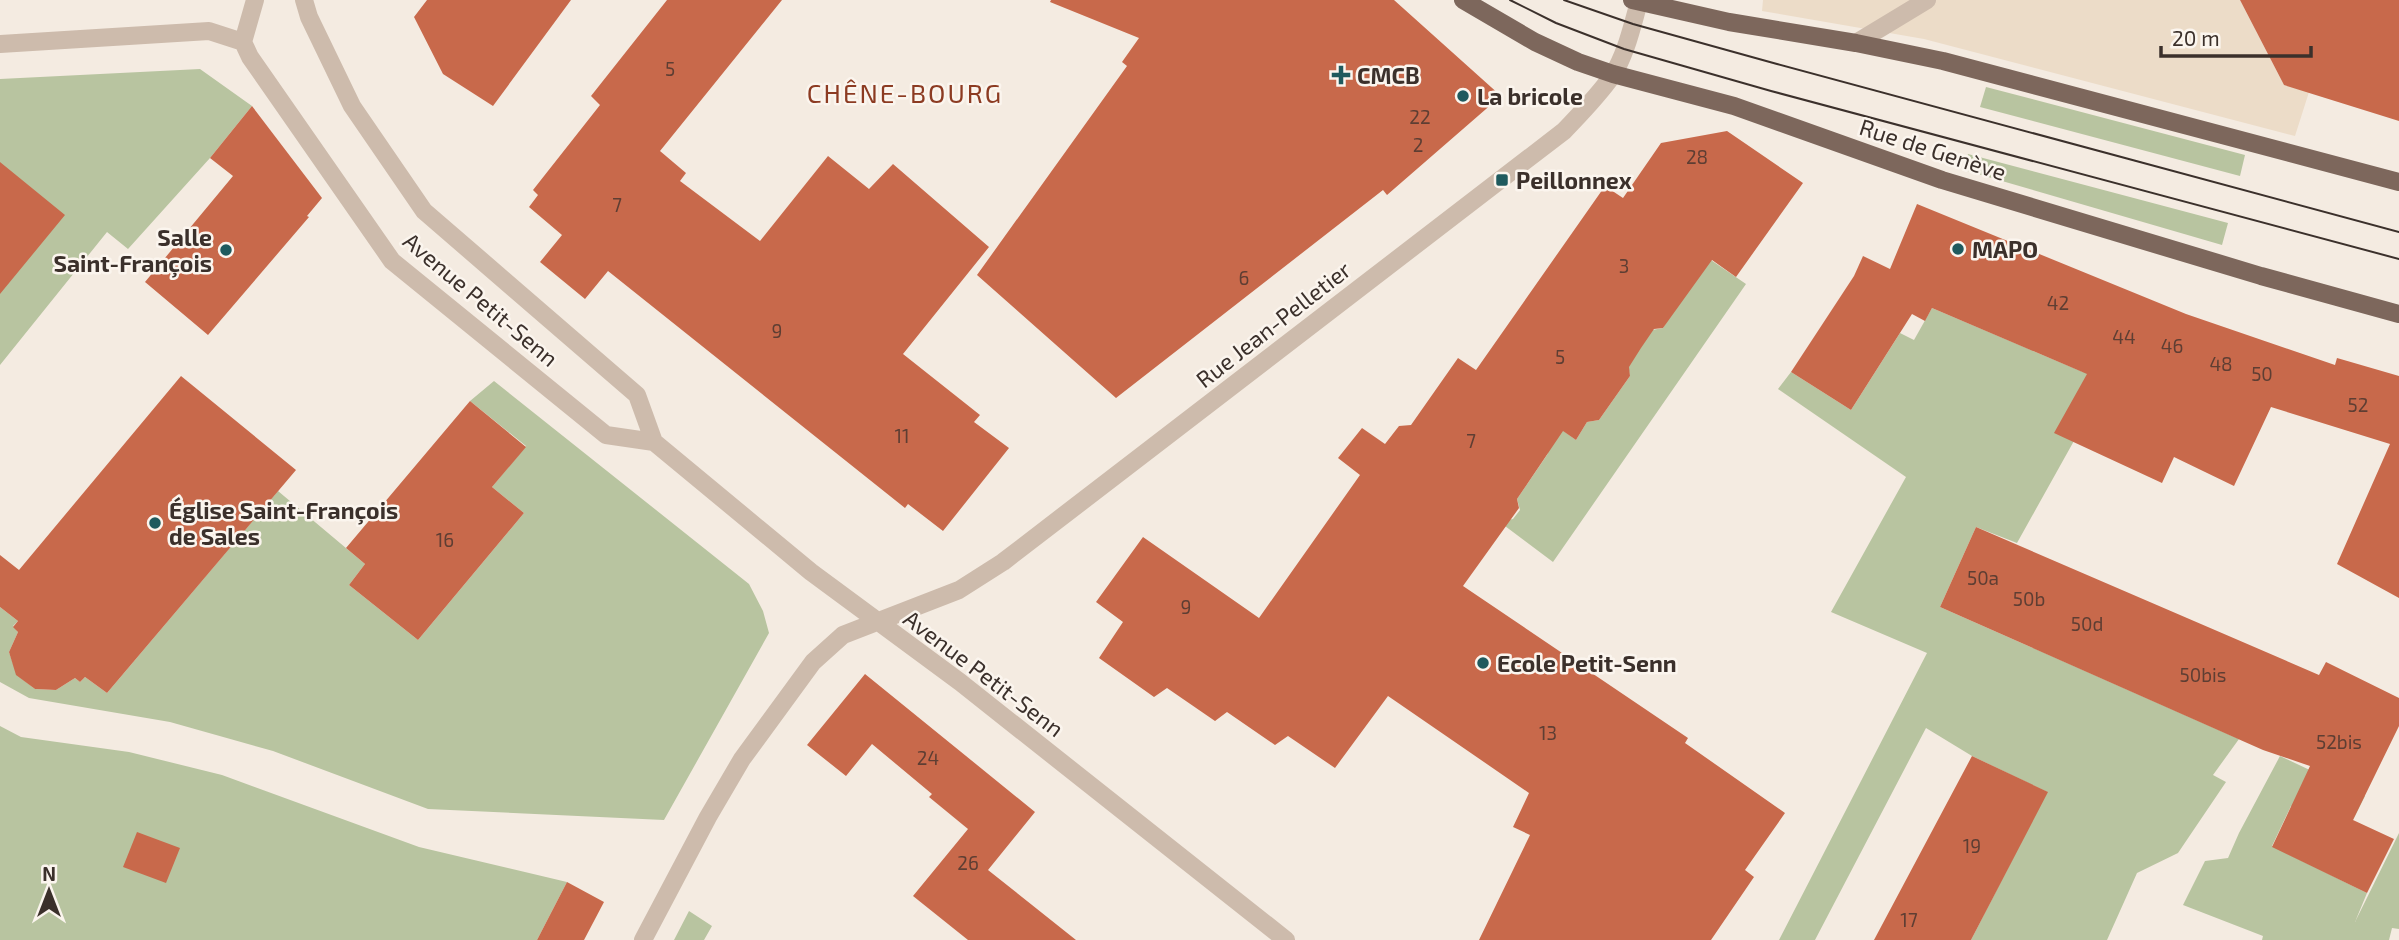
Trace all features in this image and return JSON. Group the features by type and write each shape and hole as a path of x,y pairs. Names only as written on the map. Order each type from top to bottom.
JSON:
{"main road":[{"name":"Rue de Genève","path":"1463,0 1535,42 1578,62 1613,74 1734,106 1942,180 2261,276 2399,314"},
{"path":"1636,1 1729,22 1856,43 1943,61 2399,182"}],"street":[{"path":"0,44 209,32 243,42 255,0"},
{"name":"Avenue Petit-Senn","path":"304,0 309,17 352,106 424,211 637,395 654,442 811,572 960,682 1286,940"},
{"path":"1856,43 1927,0"},
{"name":"Rue Jean-Pelletier","path":"643,940 742,759 813,662 843,635 959,590 1003,562 1564,131 1613,74 1624,49 1636,1"},
{"name":"Avenue Petit-Senn","path":"243,42 250,57 392,261 606,435 654,442"}],"green space":[{"path":"200,69 252,106 210,158 128,249 107,232 0,365 0,79"},
{"path":"1986,87 2245,155 2240,176 1980,107"},
{"path":"1968,154 2228,223 2222,245 1964,170"},
{"path":"1705,256 1746,284 1553,562 1501,523 1513,519 1520,510 1517,499 1547,455 1558,427 1576,440 1587,422 1599,420 1630,376 1628,365 1652,330 1663,328"},
{"path":"1932,308 2083,372 2113,371 2017,543 1976,527 1940,607 2239,739 2213,775 2226,782 2178,853 2137,873 2107,940 1971,940 2047,792 1972,756 1926,728 1815,940 1779,940 1927,653 1831,612 1906,477 1778,389 1791,372 1851,410 1900,333 1914,340"},
{"path":"494,381 749,584 763,611 769,633 664,820 428,809 273,751 170,722 29,698 0,682 0,607 18,621 13,626 18,632 9,652 17,675 35,689 56,690 75,678 80,682 85,677 107,693 278,491 365,564 349,585 418,640 524,513 492,487 526,446 470,401"},
{"path":"0,726 21,737 129,752 222,775 419,847 567,882 537,940 0,940"},
{"path":"2280,756 2365,796 2347,832 2291,806 2272,846 2367,893 2355,922 2399,833 2399,929 2392,928 2389,940 2262,940 2263,936 2183,905 2205,861 2228,858"},
{"path":"689,911 712,926 704,940 674,940"}],"shaded area":[{"path":"1763,0 2240,0 2284,85 2309,92 2295,136 1924,39 1762,11"}],"building":[{"path":"427,0 571,0 493,106 443,74 414,17"},
{"path":"667,0 782,0 660,151 686,173 680,181 760,241 828,156 869,189 893,164 989,247 903,354 980,415 974,422 1009,448 943,531 908,504 905,508 608,271 585,299 540,262 562,235 529,207 538,195 533,190 600,105 591,96"},
{"path":"1394,0 1501,96 1387,195 1383,190 1116,398 977,275 1127,66 1122,62 1139,38 1050,2"},
{"path":"2240,0 2399,0 2399,121 2284,85"},
{"name":"Salle Saint-François","path":"252,106 322,198 307,216 309,217 208,335 145,282 233,176 210,158"},
{"path":"1727,131 1803,183 1736,277 1712,260 1663,328 1654,329 1629,367 1630,376 1599,420 1587,422 1576,440 1563,431 1517,499 1519,508 1463,586 1688,738 1685,743 1785,813 1745,870 1754,877 1711,940 1479,940 1530,835 1513,827 1529,793 1388,696 1335,768 1288,736 1275,745 1227,712 1215,721 1167,688 1154,697 1099,658 1123,622 1096,602 1143,537 1259,618 1360,475 1338,458 1362,428 1385,444 1399,426 1411,425 1458,358 1476,370 1605,186 1623,198 1661,143"},
{"path":"0,162 65,215 0,294"},
{"path":"1917,204 2186,314 2335,365 2337,358 2399,376 2399,598 2337,564 2390,444 2271,407 2234,486 2174,457 2162,483 2054,433 2087,374 1932,308 1925,321 1912,314 1851,410 1791,372 1854,276 1863,256 1890,269"},
{"name":"Église Saint-François de Sales","path":"181,376 296,470 107,693 85,677 80,682 75,678 56,690 35,689 16,675 9,652 18,632 13,627 18,621 0,607 0,555 19,570"},
{"path":"470,401 526,447 492,487 524,513 418,640 349,585 365,564 346,548"},
{"path":"1976,527 2319,675 2326,662 2399,698 2399,726 2353,820 2394,839 2367,893 2272,847 2310,766 2263,750 1940,607"},
{"path":"865,674 1035,812 988,870 1076,940 968,940 913,896 968,829 929,797 932,794 872,744 846,776 807,745"},
{"path":"1972,756 2048,792 1971,940 1874,940"},
{"path":"137,832 180,848 166,883 123,867"},
{"path":"567,882 604,902 584,940 537,940"}],"tram line":[{"path":"1510,0 1556,23 1624,49 2399,259"},
{"path":"1564,0 1633,24 2399,232"}],"place":[{"name":"CMCB","path":"1341,75"},
{"name":"La bricole","path":"1463,96"},
{"name":"Peillonnex","path":"1502,180"},
{"name":"MAPO","path":"1958,249"},
{"name":"Salle Saint-François","path":"226,250"},
{"name":"Église Saint-François de Sales","path":"155,523"},
{"name":"Ecole Petit-Senn","path":"1483,663"}],"district":[{"name":"CHÊNE-BOURG","path":"905,92"}]}
